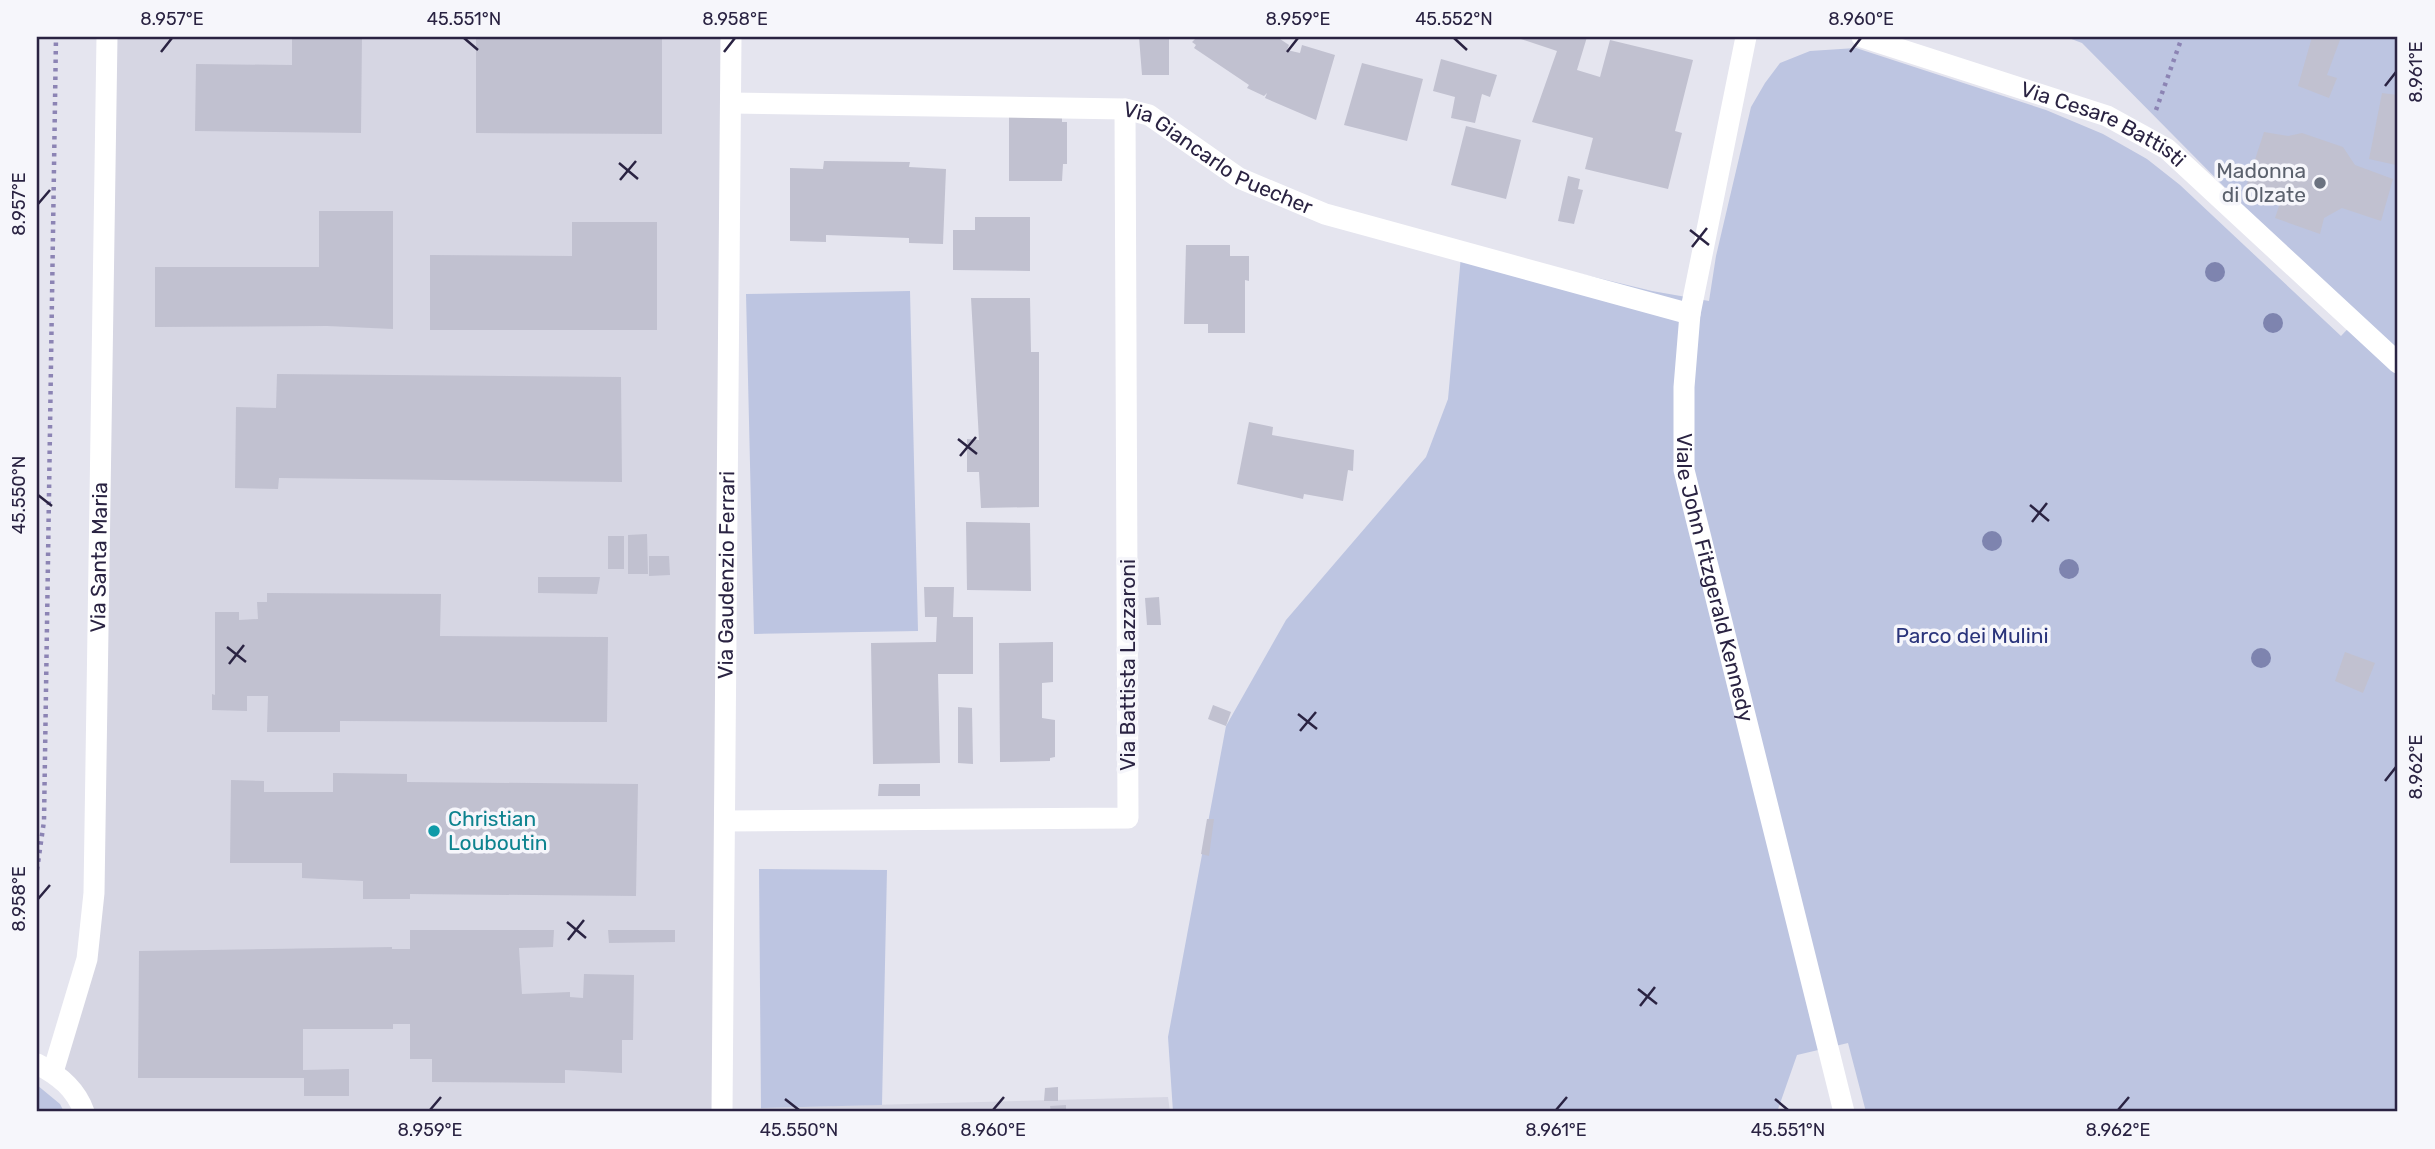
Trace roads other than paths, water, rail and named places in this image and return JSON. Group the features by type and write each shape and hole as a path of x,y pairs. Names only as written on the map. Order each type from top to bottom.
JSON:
{"street":[{"name":"Via Santa Maria","path":"84,1112 69,1086 45,1068 87,958 94,893 107,37"},
{"name":"Via Gaudenzio Ferrari","path":"722,1112 731,37"},
{"name":"Viale John Fitzgerald Kennedy","path":"1746,37 1690,314 1684,387 1684,471 1844,1112"},
{"name":"Via Cesare Battisti","path":"1862,37 2107,116 2147,137 2187,164 2398,363"},
{"name":"Via Giancarlo Puecher","path":"731,103 1125,109 1149,116 1239,178 1325,214 1690,314"},
{"name":"Via Battista Lazzaroni","path":"725,821 1128,818 1125,109"}],"place":[{"name":"Madonna di Olzate","path":"2320,183"},
{"name":"Christian Louboutin","path":"434,831"}],"park label":[{"name":"Parco dei Mulini","path":"1972,636"}]}
